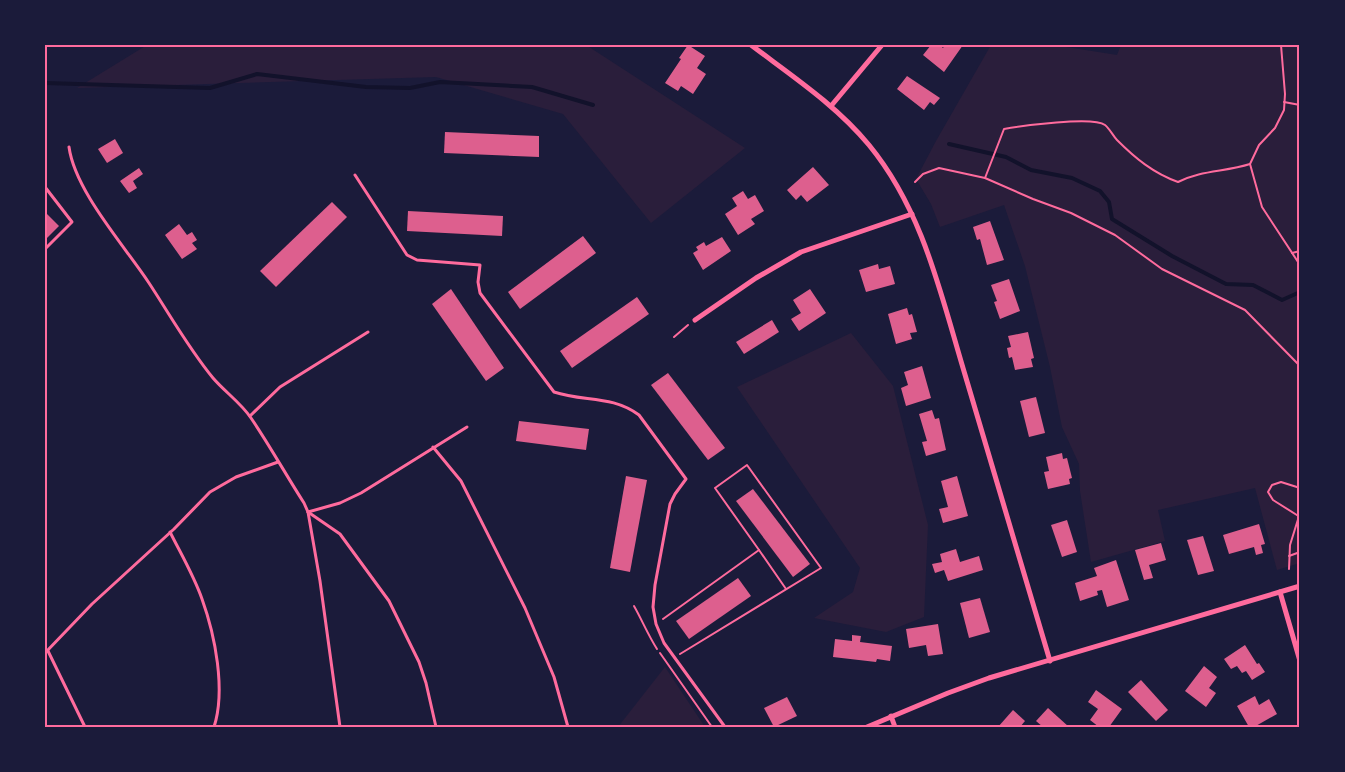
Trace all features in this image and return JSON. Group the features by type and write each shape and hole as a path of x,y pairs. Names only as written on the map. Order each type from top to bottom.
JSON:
{"street":[{"path":"751,45 831,106 847,121 895,181 923,236 1050,661"},
{"path":"831,106 882,45"},
{"path":"695,320 756,278 801,252 912,214"},
{"path":"867,727 969,686 1300,586"},
{"path":"1280,592 1300,661"},
{"path":"891,716 895,727"}],"lane":[{"path":"69,147 71,163 81,182 172,321 213,378 250,416 304,503 308,512 320,581 340,727"},
{"path":"355,175 406,255 417,260 480,265 478,282 480,293 554,392 615,402 629,407 639,415 686,479 670,504 653,607 656,624 664,643 725,727"},
{"path":"45,187 72,222 45,249"},
{"path":"250,416 280,387 368,332"},
{"path":"308,512 351,498 467,427"},
{"path":"433,447 461,481 525,608 554,677 568,727"},
{"path":"85,727 46,652 92,604 171,532 210,492 222,484 278,462"},
{"path":"308,512 340,534 389,601 419,662 436,727"},
{"path":"171,532 201,597 209,626 217,669 219,699 214,727"}],"path":[{"path":"1281,45 1284,110 1275,128 1259,145 1250,164 1262,207 1300,265"},
{"path":"1284,102 1300,105"},
{"path":"985,178 1004,129 1034,124 1088,122 1104,124 1132,154 1158,175 1178,182 1200,173 1233,169 1250,164"},
{"path":"915,182 923,174 939,168 985,178 1089,221 1115,235 1162,269 1245,310 1300,366"},
{"path":"1292,253 1300,251"},
{"path":"674,337 695,320"},
{"path":"1300,375 1298,388 1300,394"},
{"path":"675,657 821,568 747,465 715,488 786,589"},
{"path":"1299,517 1273,500 1268,492 1272,485 1281,482 1300,488"},
{"path":"1289,569 1288,556 1300,513"},
{"path":"656,624 759,550"},
{"path":"1288,556 1300,552"}],"shaded area":[{"path":"147,45 586,45 745,148 651,223 563,114 436,77 77,88"},
{"path":"991,45 1054,45 1117,55 1121,45 1300,45 1300,563 1277,570 1255,488 1158,510 1165,541 1091,562 1080,491 1079,464 1062,427 1025,266 1004,205 940,227 931,204 916,179"},
{"path":"851,333 893,386 928,525 924,617 886,632 814,618 853,592 860,568 737,387"},
{"path":"665,667 705,727 618,727"}],"building":[{"path":"688,45 705,56 697,68 706,74 693,94 681,86 678,91 665,83"},
{"path":"931,45 940,45 943,48 945,45 963,45 944,72 923,55"},
{"path":"907,76 940,98 934,105 930,102 924,110 897,89"},
{"path":"445,132 539,136 539,157 444,153"},
{"path":"115,139 123,153 107,163 98,149"},
{"path":"813,167 829,185 807,202 801,195 796,200 787,190"},
{"path":"139,168 143,174 133,181 137,188 129,193 120,181"},
{"path":"743,191 748,199 755,195 764,211 751,219 755,224 738,235 725,214 737,206 732,198"},
{"path":"332,202 347,217 276,287 260,271"},
{"path":"408,211 503,216 502,236 407,231"},
{"path":"45,212 59,226 45,240"},
{"path":"990,221 1004,260 987,265 980,239 977,240 973,227"},
{"path":"179,224 187,235 192,232 197,240 192,243 197,249 182,259 165,235"},
{"path":"583,236 596,253 520,309 508,292"},
{"path":"722,237 731,251 703,270 693,253 698,250 696,247 704,242 706,246"},
{"path":"878,264 879,269 890,266 895,284 866,292 859,270"},
{"path":"1009,279 1020,311 1000,319 991,285"},
{"path":"451,289 504,368 486,381 432,304"},
{"path":"810,289 826,313 799,331 791,319 801,313 793,300"},
{"path":"637,297 649,314 572,368 560,351"},
{"path":"907,308 909,315 912,314 917,332 910,333 912,339 896,344 888,314"},
{"path":"772,320 779,332 744,354 736,342"},
{"path":"1028,332 1034,358 1031,359 1033,367 1015,370 1012,357 1009,358 1007,348 1011,347 1008,336"},
{"path":"922,366 931,398 906,406 901,388 908,385 904,372"},
{"path":"668,373 725,448 708,460 651,385"},
{"path":"1036,397 1045,433 1029,437 1020,401"},
{"path":"932,410 935,419 939,418 946,450 926,456 922,442 927,441 919,414"},
{"path":"519,421 589,429 586,450 516,441"},
{"path":"1062,453 1063,459 1067,458 1072,478 1069,479 1070,484 1048,489 1044,472 1049,471 1046,457"},
{"path":"626,476 647,480 630,572 610,568"},
{"path":"957,476 968,516 943,523 939,509 948,507 941,481"},
{"path":"753,489 810,564 793,577 736,501"},
{"path":"1067,520 1077,552 1062,557 1051,525"},
{"path":"1259,524 1265,544 1261,545 1263,553 1256,555 1254,547 1229,554 1223,535"},
{"path":"1203,536 1214,571 1198,575 1187,540"},
{"path":"1161,543 1166,560 1149,565 1153,578 1144,580 1135,550"},
{"path":"956,549 960,562 979,556 983,570 948,581 944,570 935,573 932,564 942,562 940,554"},
{"path":"1116,560 1129,600 1107,607 1102,590 1097,591 1098,595 1080,601 1075,583 1097,576 1094,568"},
{"path":"738,578 751,596 689,639 676,621"},
{"path":"980,598 990,632 969,638 960,603"},
{"path":"938,624 943,654 928,656 926,645 909,648 906,629"},
{"path":"852,635 861,636 860,642 892,646 890,661 877,659 876,662 833,657 835,639 852,641"},
{"path":"1245,645 1265,672 1252,680 1246,671 1242,673 1237,666 1231,669 1224,659"},
{"path":"1204,666 1217,677 1209,688 1216,693 1206,707 1185,691"},
{"path":"1141,680 1168,710 1156,721 1128,692"},
{"path":"1096,690 1122,709 1109,727 1099,727 1090,720 1098,709 1088,702"},
{"path":"1255,696 1259,705 1269,699 1277,714 1254,727 1249,727 1237,706"},
{"path":"787,697 797,716 774,727 764,708"},
{"path":"1048,708 1069,727 1043,727 1036,721"},
{"path":"1013,710 1025,721 1020,727 998,727"}],"waterway":[{"path":"45,83 210,88 257,74 366,87 410,88 440,82 532,87 593,105"},
{"path":"949,144 1006,157 1031,170 1072,178 1100,191 1109,202 1112,219 1172,256 1226,284 1253,285 1282,300 1300,292"}]}
